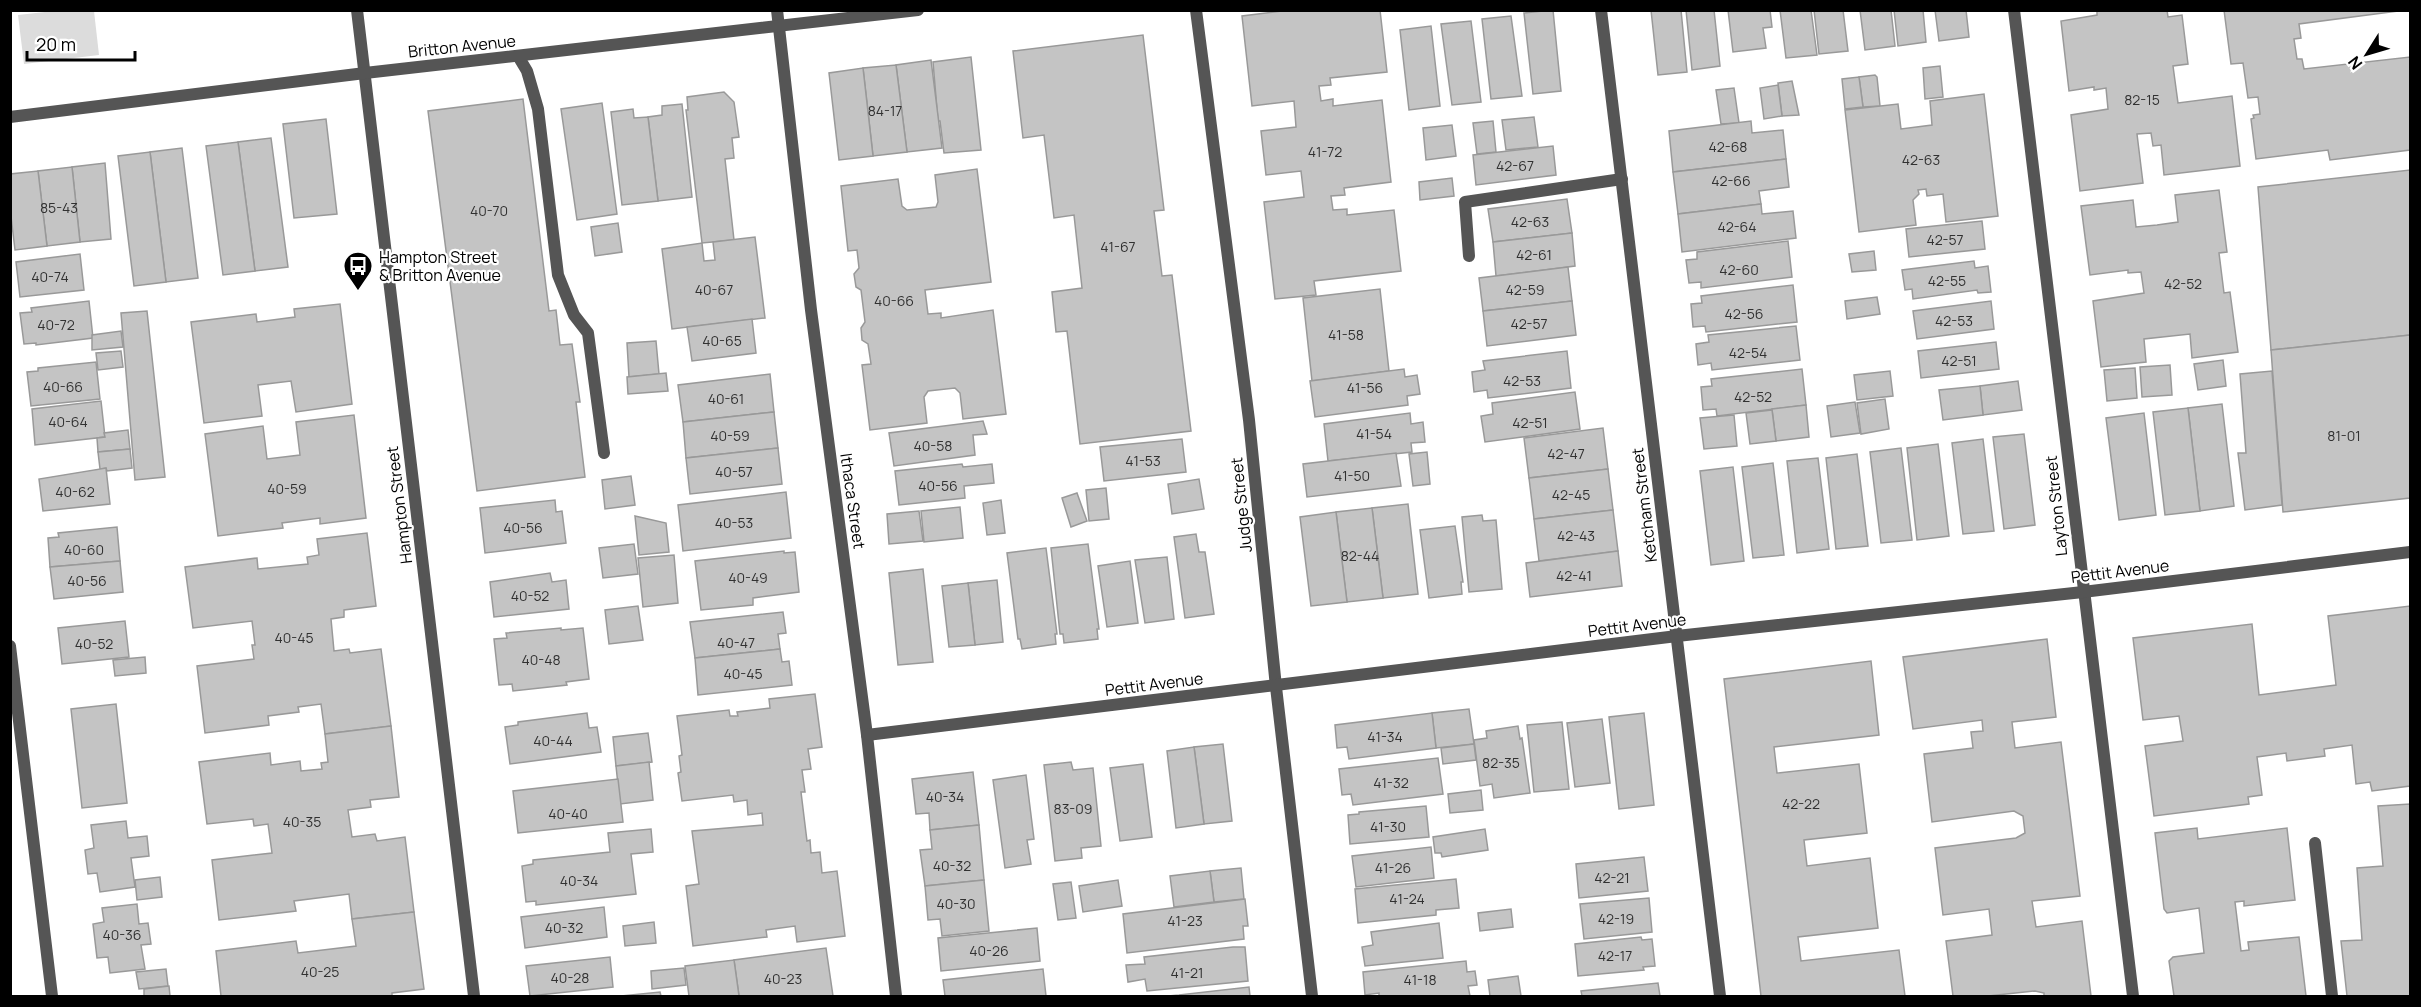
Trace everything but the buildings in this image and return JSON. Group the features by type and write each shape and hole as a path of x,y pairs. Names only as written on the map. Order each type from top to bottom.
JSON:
{"street":[{"name":"Hampton Street","path":"357,10 474,996"},
{"name":"Ithaca Street","path":"777,10 811,310 867,735 896,996"},
{"name":"Britton Avenue","path":"10,117 365,73 918,10"},
{"name":"Judge Street","path":"1196,10 1249,420 1276,687 1312,996"},
{"name":"Ketcham Street","path":"1601,10 1720,996"},
{"name":"Layton Street","path":"2014,10 2133,996"},
{"path":"518,56 527,71 538,109 558,275 574,315 588,333 604,453"},
{"path":"1469,256 1465,202 1622,179"},
{"name":"Pettit Avenue","path":"867,735 1276,687 1677,636 2083,592 2410,552"},
{"path":"10,646 52,996"},
{"path":"2315,843 2332,996"}],"shaded area":[{"path":"63,10 94,11 99,55 24,64 18,15"}],"place":[{"name":"Hampton Street & Britton Avenue","path":"358,292"}]}
